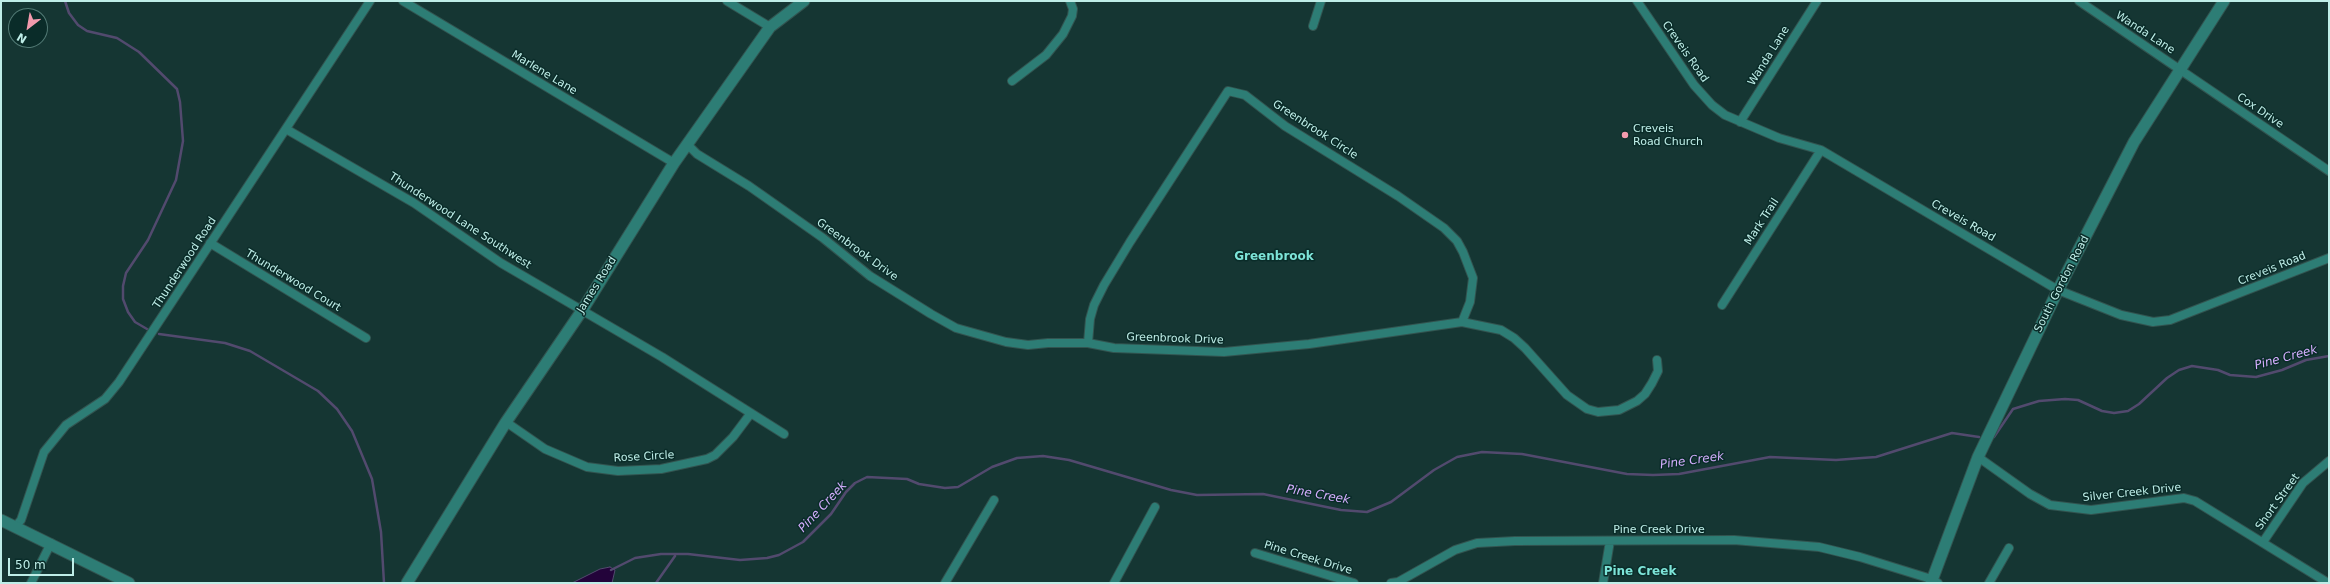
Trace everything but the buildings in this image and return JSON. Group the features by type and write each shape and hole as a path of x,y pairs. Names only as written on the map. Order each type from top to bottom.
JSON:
{"street":[{"name":"Thunderwood Road","path":"15,527 21,520 44,452 66,426 105,399 119,382 370,1"},
{"name":"Marlene Lane","path":"403,1 674,163"},
{"path":"727,1 770,27"},
{"name":"James Road","path":"407,583 506,422 583,309 674,163 770,27 804,1"},
{"path":"1012,81 1046,55 1063,34 1072,16 1073,9 1070,1"},
{"path":"1313,26 1321,1"},
{"name":"Creveis Road","path":"1637,1 1694,85 1712,105 1740,122 1779,138 1821,150 2058,290 2121,314 2153,322 2170,320 2329,258"},
{"name":"Wanda Lane","path":"1740,122 1817,1"},
{"name":"Wanda Lane","path":"2079,1 2180,69"},
{"name":"South Gordon Road","path":"1934,582 1978,457 2058,290 2134,142 2224,1"},
{"name":"Cox Drive","path":"2180,69 2329,171"},
{"name":"Greenbrook Circle","path":"1088,343 1092,312 1104,285 1130,242 1228,91 1245,96 1285,126 1398,196 1444,228 1460,246 1473,278 1470,302 1462,322"},
{"name":"Thunderwood Lane Southwest","path":"286,129 414,203 501,263 583,309 784,434"},
{"name":"Greenbrook Drive","path":"687,144 697,154 733,175 817,234 870,276 956,328 988,338 1028,345 1048,342 1088,343 1114,348 1224,352 1309,344 1462,322 1501,330 1514,338 1525,348 1567,395 1582,406 1598,412 1619,410 1637,401 1645,394 1658,372 1657,360"},
{"name":"Mark Trail","path":"1722,305 1821,150"},
{"name":"Thunderwood Court","path":"210,243 366,338"},
{"name":"Rose Circle","path":"506,422 545,449 587,467 618,471 632,471 682,466 715,455 734,437 751,413"},
{"name":"Silver Creek Drive","path":"1978,457 2030,494 2050,505 2091,510 2189,499 2263,542 2328,583"},
{"name":"Short Street","path":"2263,542 2303,483 2329,461"},
{"path":"945,583 994,500"},
{"path":"1114,583 1155,507"},
{"path":"1,520 51,543 129,583"},
{"name":"Pine Creek Drive","path":"1396,583 1455,550 1477,543 1515,541 1734,540 1819,547 1860,557 1934,582"},
{"path":"1603,583 1610,541"},
{"path":"31,583 51,543"},
{"path":"1989,583 2009,548"},
{"name":"Pine Creek Drive","path":"1255,553 1354,583"}],"shaded area":[{"path":"610,567 615,570 612,583 572,583 600,569"}],"waterway":[{"path":"65,1 69,13 78,25 87,31 117,38 139,52 177,89 180,102 183,141 176,180 148,240 126,273 123,286 123,299 128,312 135,322 147,329"},
{"path":"159,334 225,343 250,351 318,391 337,409 352,431 372,479 381,532 384,583"},
{"name":"Pine Creek","path":"1994,437 2013,409 2039,401 2065,399 2078,400 2102,411 2114,413 2128,411 2139,404 2167,378 2179,370 2192,366 2218,370 2230,375 2256,377 2282,370 2306,360 2329,356"},
{"name":"Pine Creek","path":"611,570 635,558 661,554 688,554 740,560 767,558 779,555 803,542 831,514 846,492 855,483 867,477 907,479 919,484 945,488 958,487 992,467 1017,458 1043,456 1069,460 1171,490 1197,495 1263,494 1341,510 1367,512 1391,502 1434,470 1457,457 1482,452 1522,454 1627,474 1653,475 1679,474 1770,457 1836,460 1876,457 1952,433 1979,437"},
{"path":"656,583 675,556"}],"place":[{"name":"Creveis Road Church","path":"1625,135"}],"district":[{"name":"Greenbrook","path":"1274,257"},
{"name":"Pine Creek","path":"1640,572"}]}
